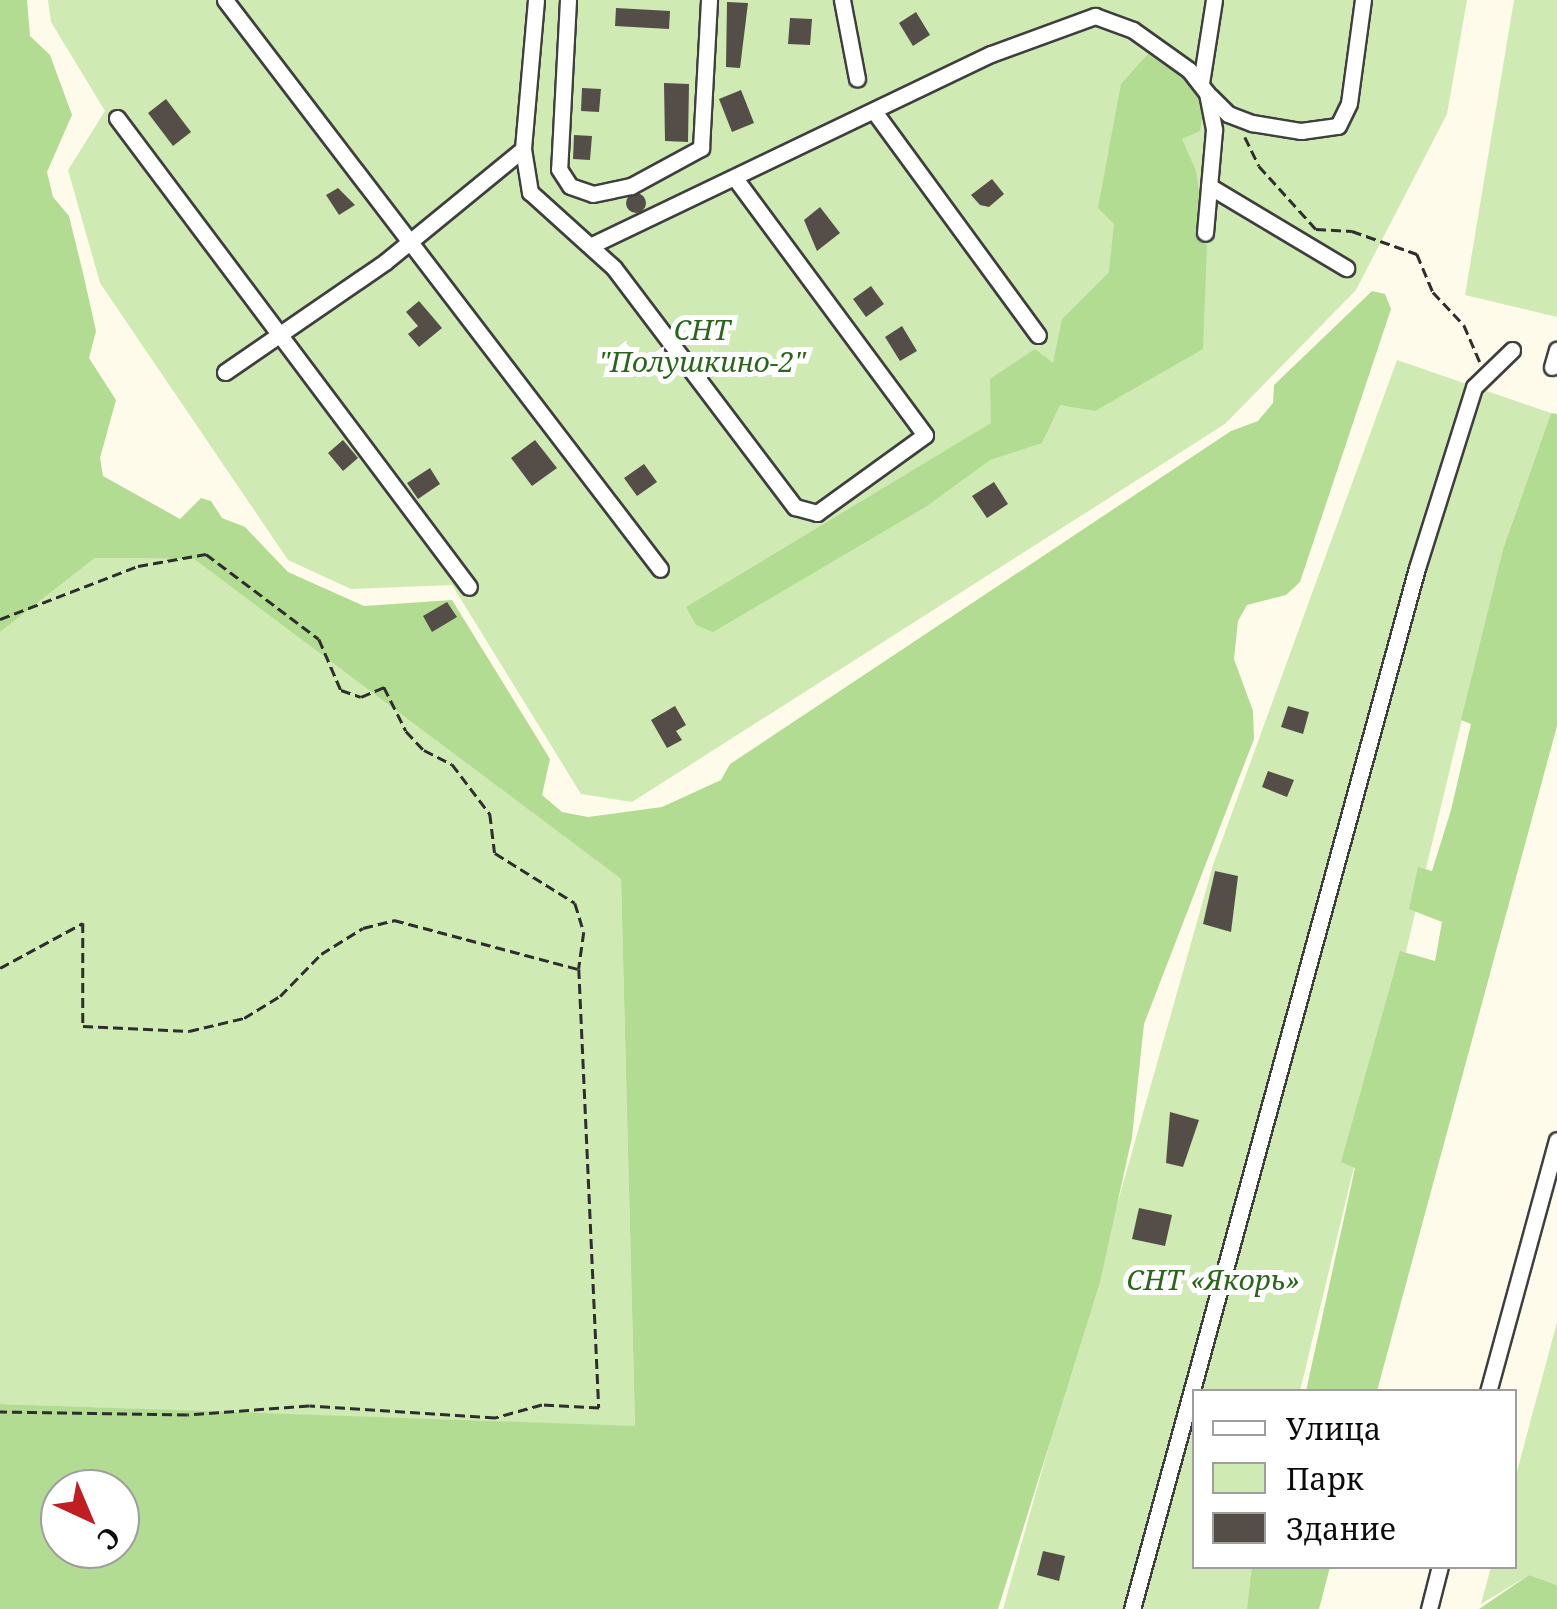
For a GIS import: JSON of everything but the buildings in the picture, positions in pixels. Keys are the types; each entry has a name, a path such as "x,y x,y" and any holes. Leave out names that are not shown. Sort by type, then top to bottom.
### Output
{"street":[{"path":"225,0 660,569"},
{"path":"536,0 523,149 525,181 538,204 592,245 652,314 795,508 817,513 925,435 735,178"},
{"path":"568,0 559,170 570,186 593,194 631,186 702,148 709,0"},
{"path":"842,0 857,79"},
{"path":"1205,233 1214,116 1204,88 1214,0"},
{"path":"592,245 876,114 1007,47 1095,16 1124,24 1235,118 1301,131 1338,126 1348,103 1363,0"},
{"path":"876,114 1038,335"},
{"path":"117,118 469,587"},
{"path":"225,372 409,242 523,149"},
{"path":"1209,186 1346,268"},
{"path":"1192,1389 1417,568 1474,388 1512,350"},
{"path":"1552,367 1557,350"},
{"path":"1489,1389 1557,1140"},
{"path":"1132,1609 1192,1390"},
{"path":"1429,1609 1439,1569"}],"path":[{"path":"1235,118 1259,166 1316,228 1352,231 1417,254 1433,292 1464,325 1488,372"},
{"path":"0,618 138,566 206,554 318,639 342,690 361,697 384,687 406,731 424,750 452,764 490,814 495,853 575,903 584,932 579,970 599,1408 542,1405 494,1418 309,1406 187,1415 0,1412"},
{"path":"0,968 83,922 83,1026 189,1031 244,1018 280,996 321,954 363,928 394,920 579,970"}],"green space":[{"path":"0,0 27,0 30,36 50,55 72,115 47,172 53,197 69,216 83,273 96,331 89,358 116,400 100,458 103,476 180,519 201,498 211,501 222,518 245,527 288,572 364,606 452,600 550,759 542,795 562,812 588,817 662,807 721,780 730,764 1231,431 1258,421 1273,403 1274,385 1372,291 1385,294 1391,309 1300,582 1286,595 1247,605 1238,621 1234,659 1253,711 1254,739 1144,1024 1132,1137 1100,1282 998,1609 0,1609 0,1404 635,1426 621,879 194,559 95,558 0,632"},
{"name":"СНТ \"Полушкино-2\"","path":"48,0 1467,0 1447,114 1356,290 1225,424 632,802 581,794 452,585 351,589 288,560 100,283 68,170 105,111 51,22"},
{"path":"1514,0 1557,0 1557,317 1465,295"},
{"path":"1148,54 1195,86 1204,106 1200,131 1182,139 1196,171 1207,245 1203,349 1095,411 1060,405 1042,443 990,460 927,506 713,632 696,625 686,607 991,423 990,379 1035,349 1053,363 1062,319 1109,272 1114,224 1098,208 1121,84"},
{"name":"СНТ «Якорь»","path":"1397,360 1551,413 1503,549 1300,1389 1192,1389 1192,1569 1258,1569 1248,1609 1003,1609 1213,865"},
{"path":"1551,413 1557,414 1557,726 1378,1389 1306,1389 1355,1168 1341,1162 1400,951 1435,961 1442,922 1409,909 1418,867 1432,871 1451,810 1471,724 1461,720 1503,549"},
{"path":"95,558 194,559 621,879 635,1427 0,1404 0,632"},
{"path":"1557,1322 1557,1585 1529,1575 1481,1604 1490,1569 1517,1569 1517,1472"},
{"path":"1252,1569 1329,1569 1319,1609 1247,1609"},
{"path":"1529,1575 1557,1585 1557,1609 1479,1609"}]}
